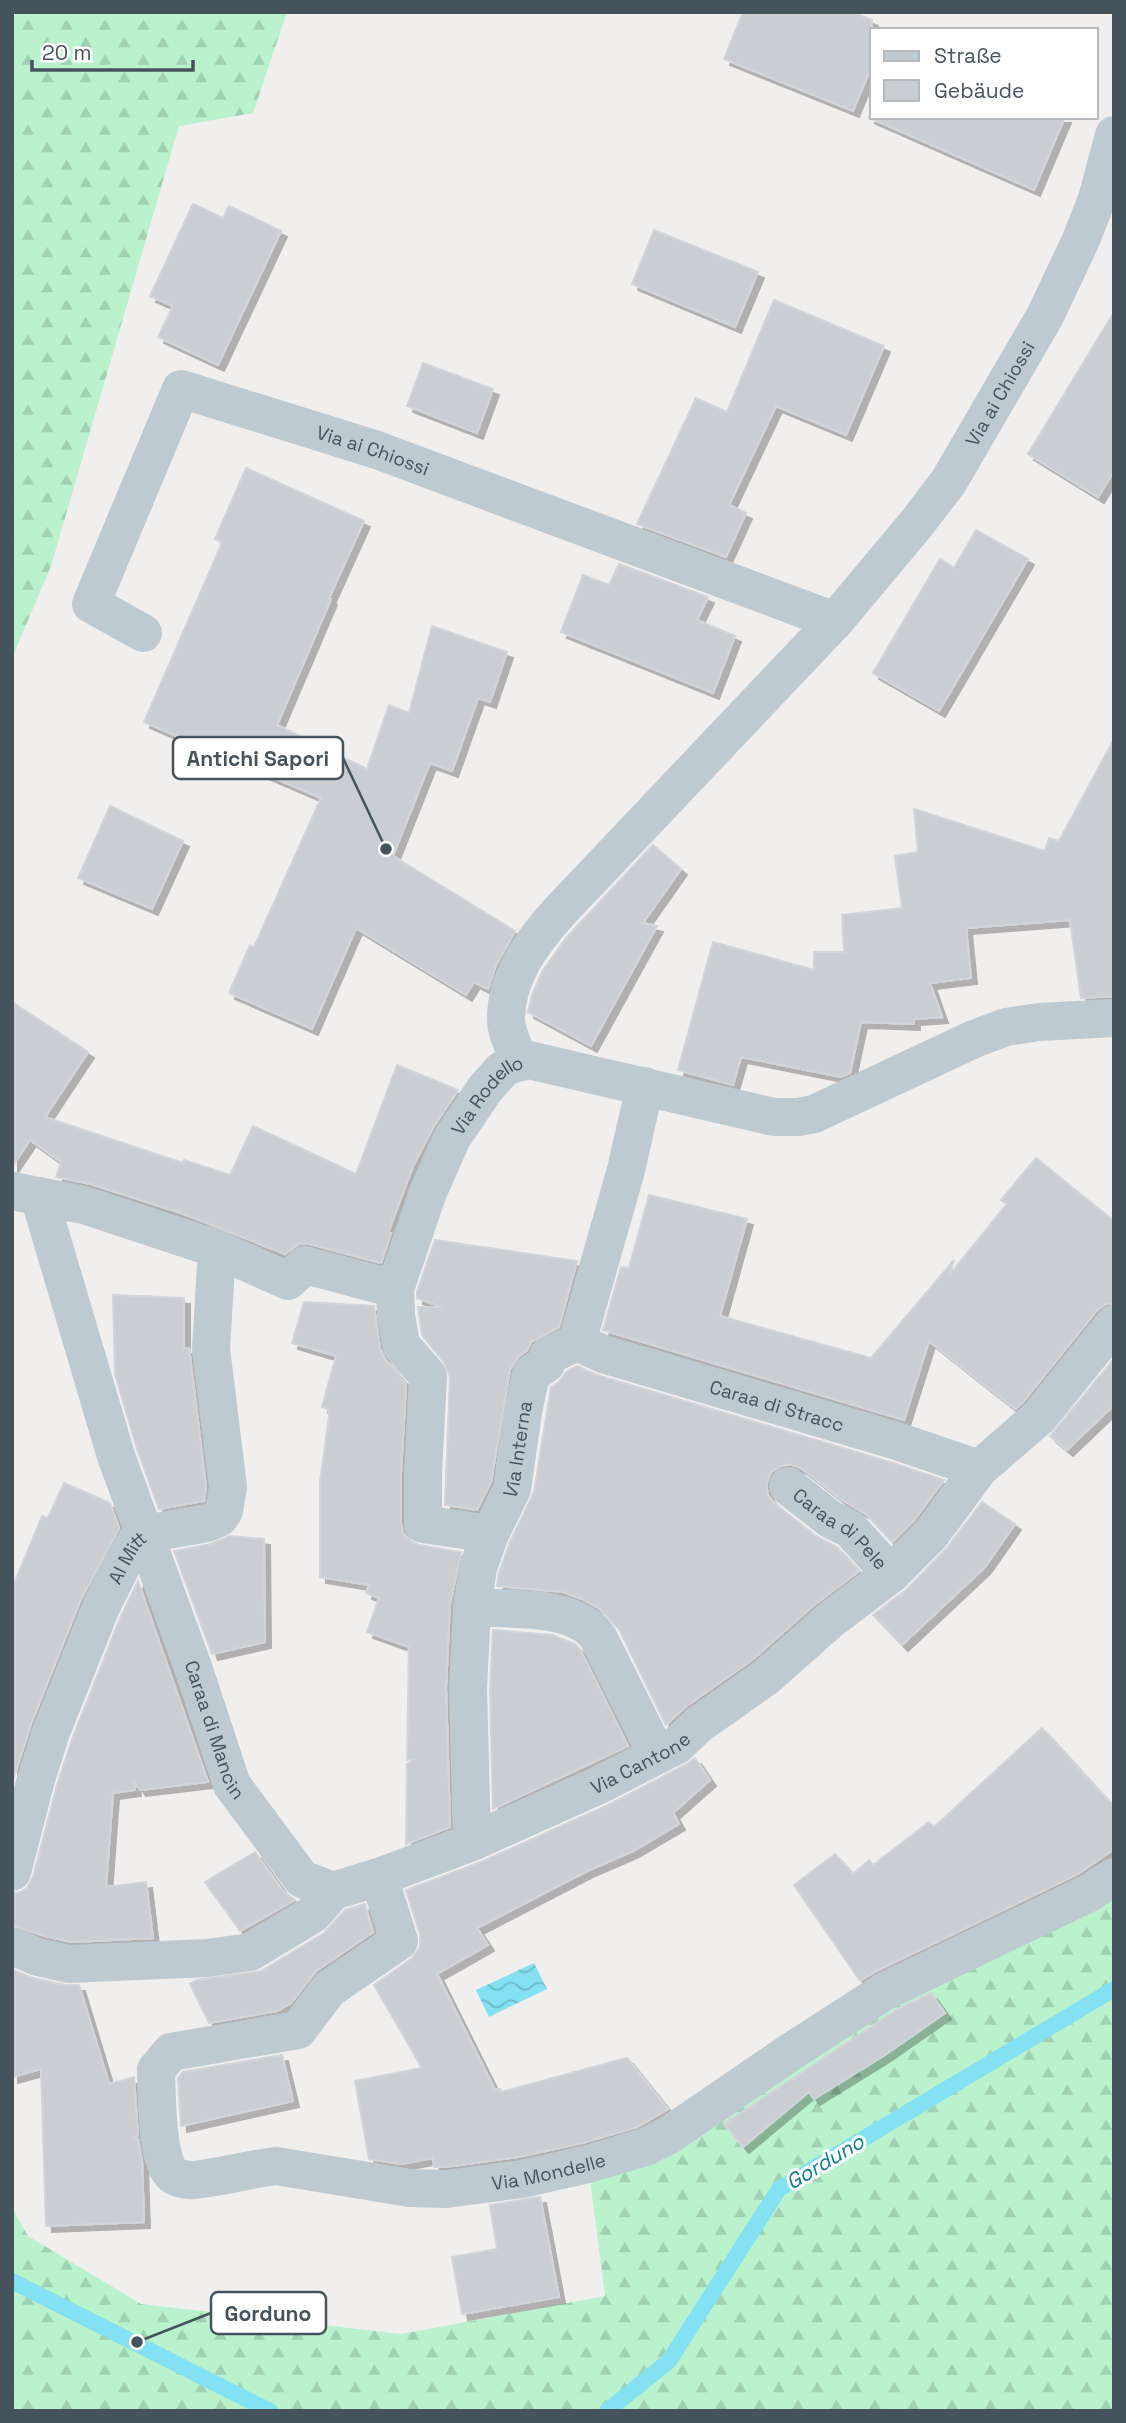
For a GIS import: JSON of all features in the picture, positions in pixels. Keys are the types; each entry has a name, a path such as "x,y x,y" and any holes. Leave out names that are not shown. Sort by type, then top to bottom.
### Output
{"street":[{"name":"Via ai Chiossi","path":"519,1062 506,1021 512,983 527,951 537,936 835,621 917,523 948,481 1045,316 1088,220 1114,135"},
{"name":"Via ai Chiossi","path":"143,633 91,604 181,389 377,450 835,621"},
{"name":"Via Rodello","path":"395,1289 428,1192 452,1138 502,1070 519,1062 536,1061 774,1117 798,1117 814,1114 974,1039 1006,1027 1039,1022 1114,1018"},
{"path":"577,1342 626,1170 645,1086"},
{"path":"26,1194 84,1205 217,1249 288,1281 305,1265 395,1289 401,1345 428,1376 423,1524 490,1534"},
{"name":"Caraa di Mancin","path":"26,1194 116,1456 194,1670 232,1786 302,1879 332,1891"},
{"name":"Al Mitt","path":"12,1872 36,1779 79,1659 101,1606 135,1542 145,1534 207,1523 219,1518 224,1511 228,1487 211,1349 217,1249"},
{"name":"Via Cantone","path":"332,1891 380,1877 472,1842 599,1785 677,1745 698,1725 766,1677 829,1621 891,1574 931,1534 979,1469 1039,1417 1114,1324"},
{"name":"Caraa di Stracc","path":"577,1342 603,1354 897,1441 979,1469"},
{"name":"Via Interna","path":"472,1842 468,1689 472,1607 478,1568 490,1534 512,1489 531,1374 546,1364 548,1356 577,1342"},
{"name":"Caraa di Pele","path":"788,1486 831,1519 850,1529 891,1574"},
{"path":"472,1607 548,1612 570,1616 585,1623 599,1639 657,1755"},
{"name":"Via Mondelle","path":"380,1877 399,1941 330,1989 298,2030 171,2052 156,2070 164,2159 173,2175 185,2180 199,2180 276,2166 410,2188 446,2189 522,2179 634,2150 669,2135 886,1991 1089,1893 1114,1877"},
{"path":"25,1952 69,1964 206,1958 250,1952 313,1914 332,1891"}],"green space":[{"path":"12,12 287,12 253,113 179,126 51,566 12,658"},
{"path":"1114,1877 1114,2411 12,2411 12,2207 28,2236 141,2304 401,2334 605,2296 588,2164"}],"water":[{"path":"534,1963 547,1989 489,2017 476,1990"}],"building":[{"path":"743,12 852,12 872,20 870,70 853,111 724,59"},
{"path":"873,119 1064,119 1034,190"},
{"path":"193,204 223,218 229,206 281,231 218,365 158,337 173,306 150,296"},
{"path":"654,230 758,272 735,327 632,284"},
{"path":"774,300 884,346 846,435 776,406 729,505 746,513 726,557 637,524 696,398 727,412"},
{"path":"1114,312 1114,471 1098,497 1028,454"},
{"path":"423,363 493,389 477,433 407,406"},
{"path":"246,468 364,521 277,725 367,769 389,705 409,713 432,626 507,652 490,702 478,698 452,771 430,763 393,856 515,931 496,965 488,989 474,982 466,995 356,928 312,1029 229,993 250,945 254,947 321,798 144,722 222,543 215,539"},
{"path":"976,530 1028,559 939,711 873,673 940,559 954,568"},
{"path":"619,564 708,597 697,620 735,636 713,693 561,632 583,575 609,585"},
{"path":"1114,739 1114,996 1081,998 1070,920 966,928 971,978 930,983 942,1017 914,1019 914,1024 861,1022 850,1073 841,1077 741,1057 733,1085 678,1070 713,942 814,970 814,952 844,952 842,915 902,908 895,856 918,852 914,809 1045,851 1049,838 1059,841"},
{"path":"110,806 183,841 152,909 78,878"},
{"path":"653,845 681,869 643,923 657,926 591,1046 528,1012 532,995 542,972 566,938"},
{"path":"12,1002 88,1052 45,1117 183,1163 184,1160 230,1175 253,1126 356,1174 397,1065 458,1090 434,1126 413,1166 388,1233 391,1233 381,1263 310,1244 299,1244 285,1254 184,1214 91,1184 56,1177 61,1162 30,1140 12,1167"},
{"path":"1036,1158 1114,1221 1114,1303 1106,1304 1097,1310 1015,1409 929,1341 904,1420 603,1330 621,1267 629,1268 649,1195 747,1219 720,1316 871,1358 954,1260 950,1274 1007,1204 1001,1200"},
{"path":"435,1240 577,1261 559,1327 531,1342 510,1369 491,1482 477,1510 445,1505 450,1377 444,1362 422,1335 418,1307 442,1307 417,1298"},
{"path":"113,1295 184,1298 184,1348 189,1348 206,1487 204,1501 159,1509 137,1449 115,1374"},
{"path":"304,1302 374,1306 380,1349 406,1384 401,1473 403,1533 410,1541 419,1545 461,1552 450,1604 446,1688 450,1827 406,1844 407,1764 416,1759 407,1760 409,1647 367,1632 379,1598 366,1593 369,1585 320,1577 320,1482 330,1410 322,1407 336,1356 292,1343"},
{"path":"1114,1359 1114,1405 1067,1450 1050,1436"},
{"path":"577,1366 597,1375 944,1480 914,1520 892,1542 866,1514 842,1500 801,1468 790,1464 771,1472 766,1484 768,1495 774,1503 816,1536 837,1547 859,1571 814,1605 752,1660 685,1707 666,1725 619,1629 600,1609 563,1592 497,1586 510,1542 534,1492 551,1387 559,1382 566,1372"},
{"path":"64,1483 110,1503 119,1528 81,1599 31,1724 12,1783 12,1589 42,1516 48,1518"},
{"path":"982,1502 1015,1524 985,1567 902,1645 873,1615 906,1590 946,1549"},
{"path":"230,1536 264,1539 265,1642 212,1654 174,1551 211,1544"},
{"path":"138,1581 208,1782 140,1790 134,1781 135,1790 113,1793 106,1887 146,1882 153,1938 71,1942 12,1925 12,1893 27,1888 33,1877 72,1739 121,1616"},
{"path":"493,1630 553,1635 575,1644 628,1746 493,1809 490,1689"},
{"path":"1042,1728 1114,1807 1114,1849 1078,1874 860,1981 794,1885 835,1854 853,1874 869,1860 873,1865 929,1822 934,1827"},
{"path":"695,1758 710,1780 673,1813 679,1824 633,1851 587,1871 477,1928 488,1945 437,1974 495,2090 500,2089 501,2092 627,2058 668,2109 637,2127 518,2157 445,2167 434,2167 433,2158 401,2164 369,2159 355,2081 422,2068 374,1985 411,1959 420,1947 420,1934 406,1890 481,1862 608,1805"},
{"path":"255,1852 284,1892 295,1900 240,1931 205,1882"},
{"path":"365,1904 373,1932 316,1971 291,2003 277,2011 209,2023 190,1984 197,1980 261,1971 324,1933 345,1910"},
{"path":"12,1970 33,1978 65,1985 79,1985 109,2084 134,2077 138,2136 132,2137 138,2139 142,2161 144,2222 46,2226 41,2069 12,2077"},
{"path":"931,1993 945,2013 885,2055 814,2099 809,2092 743,2147 724,2124 896,2010"},
{"path":"282,2055 293,2101 181,2126 178,2078 183,2072"},
{"path":"540,2197 559,2297 462,2314 452,2257 497,2249 490,2205"}],"waterway":[{"name":"Gorduno","path":"607,2411 669,2361 779,2189 1114,1989"},
{"name":"Gorduno","path":"12,2281 270,2411"}],"place":[{"name":"Antichi Sapori","path":"386,849"},
{"name":"Gorduno","path":"137,2342"}]}
